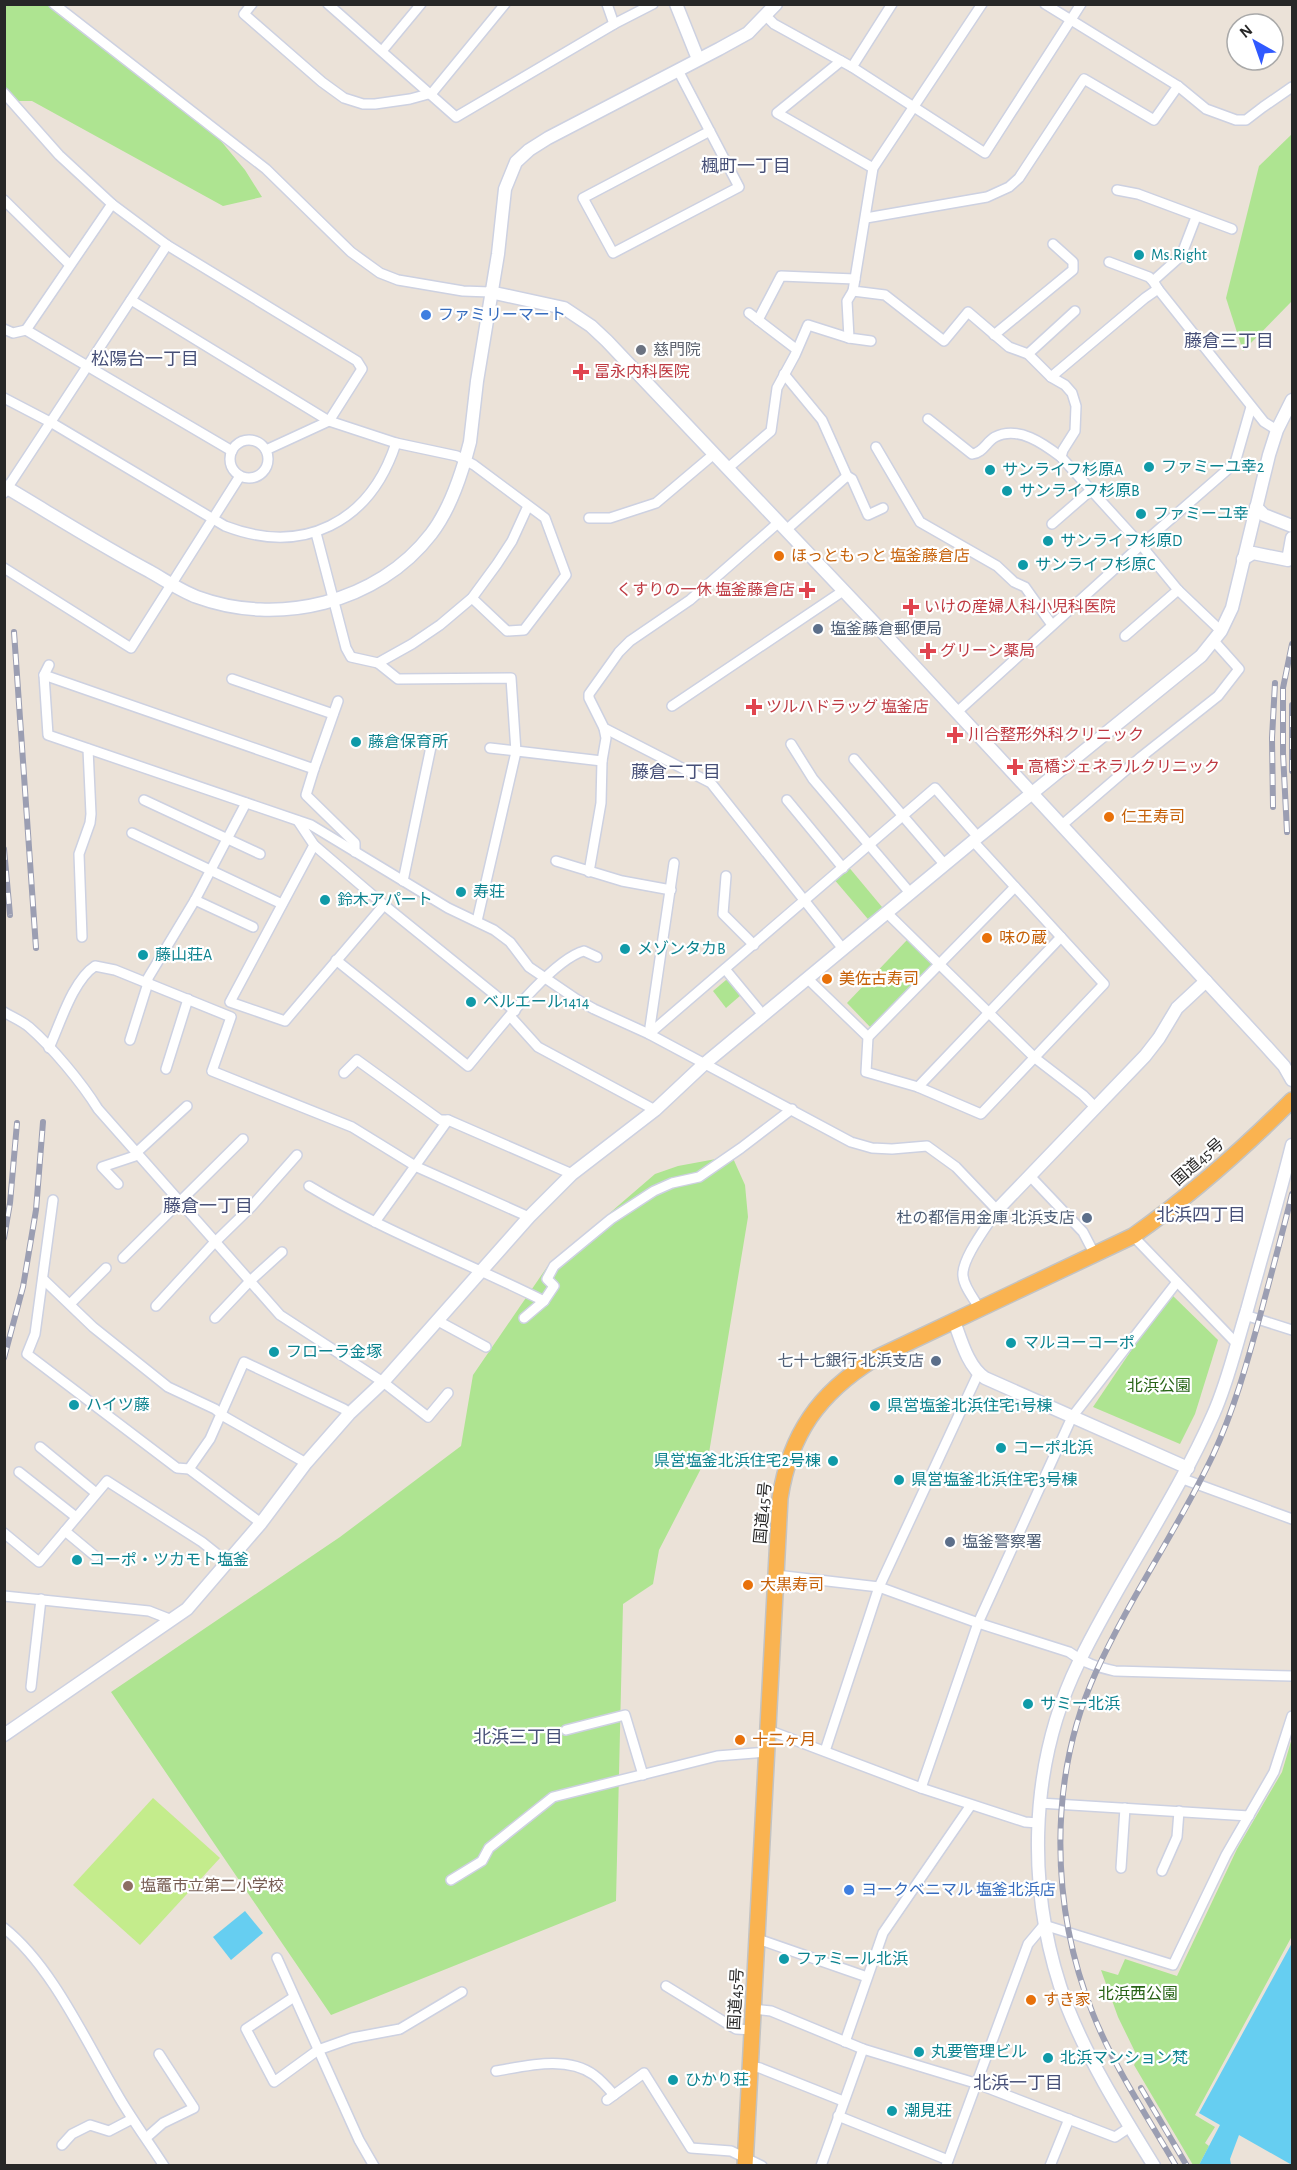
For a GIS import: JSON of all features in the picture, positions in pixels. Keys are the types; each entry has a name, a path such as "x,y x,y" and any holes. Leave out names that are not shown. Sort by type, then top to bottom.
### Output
{"highway":[{"name":"国道45号","path":"745,2162 780,1498 784,1473 791,1451 804,1425 824,1398 857,1369 874,1359 1133,1236 1205,1180 1293,1100"}],"street":[{"path":"54,4 266,169 351,252 380,273 398,280 463,291 490,292 551,304 577,315 607,341 1062,825 1284,1066 1293,1080"},
{"path":"252,4 244,14 322,82 344,98 363,104 410,99 432,93 505,4"},
{"path":"382,51 421,4"},
{"path":"607,4 614,24"},
{"path":"333,6 456,117 614,24 653,4"},
{"path":"676,4 698,59"},
{"path":"167,245 52,423 6,489 172,584 195,596 230,607 265,610 291,609 353,594 381,579 409,558 432,533 450,502 470,442 490,292 498,254 505,189 516,162 548,138 698,59 720,50 747,33 777,4"},
{"path":"852,67 892,4"},
{"path":"849,338 847,301 853,291 873,168 982,4"},
{"path":"1046,4 1178,86 1206,109 1236,120 1246,120 1293,87"},
{"path":"766,16 774,24 852,67 985,153 1081,4"},
{"path":"841,61 777,113 873,168"},
{"path":"678,70 710,131 739,187 614,254 583,198 710,131"},
{"path":"866,218 987,197 1009,187 1019,178 1084,79 1154,120 1178,86"},
{"path":"4,93 59,155 112,204 167,245 357,360 362,369 329,421 266,450"},
{"path":"1117,190 1138,194 1232,229"},
{"path":"4,200 69,264"},
{"path":"26,330 112,204"},
{"path":"1051,377 1145,298 1181,256 1196,217"},
{"path":"994,334 1073,270 1075,266 1073,262 1053,244"},
{"path":"1109,262 1149,278 1156,285 1264,423 1276,430"},
{"path":"758,320 781,276 855,279"},
{"path":"853,291 885,295 944,341 968,312 1009,347 1028,354 1051,377 1065,385 1072,393 1077,406 1075,431 1061,457"},
{"path":"131,300 329,421 396,443 465,460 545,518 566,575 524,630 507,631 472,598"},
{"path":"1028,354 1076,311"},
{"path":"749,313 796,349"},
{"path":"728,468 771,430 777,388 808,325 849,338 872,341"},
{"path":"4,329 13,333 26,330 232,451"},
{"path":"784,374 822,420 847,476 852,478 868,514 884,508"},
{"path":"4,398 52,423 225,526 263,537 316,533 348,514 363,501 384,474 396,443"},
{"path":"4,1735 187,1609 261,1523 306,1463 349,1414 383,1382 529,1217 572,1174 655,1110 703,1065 763,1015 1201,656 1218,636 1232,608 1276,430 1293,400"},
{"path":"957,712 1052,624 1235,464 1251,407"},
{"path":"928,419 972,454 978,453 995,437 1021,435 1036,439 1061,457 1141,545 1218,636 1239,669 1218,696 1141,757 1062,825"},
{"path":"257,442 266,450 268,462 262,473 252,478 240,476 230,462 232,451 240,443 257,442"},
{"path":"876,447 920,522 997,566 1024,588 1052,624"},
{"path":"590,518 610,518 656,503 714,454"},
{"path":"4,568 131,648 240,476"},
{"path":"590,872 601,803 602,761 606,738 589,694 630,641 690,600 847,476"},
{"path":"1052,525 1090,490"},
{"path":"378,663 440,625 472,598 512,541 528,506"},
{"path":"1256,507 1264,516 1293,526"},
{"path":"316,533 346,648 351,657 378,663 398,680 511,678 516,752 477,921"},
{"path":"1244,560 1253,553 1288,560 1293,538"},
{"path":"1125,636 1178,590"},
{"path":"672,706 843,591"},
{"path":"49,665 44,675 48,735 311,825 448,908 477,921 510,942 529,967 594,1009 649,1034 850,1142 872,1148 927,1146 956,1167 997,1210"},
{"path":"44,675 314,769"},
{"path":"232,679 333,714"},
{"path":"338,701 306,795 355,843 356,852"},
{"path":"604,728 711,783 843,949"},
{"path":"403,881 432,742"},
{"path":"791,744 813,779 911,894"},
{"path":"490,748 602,761"},
{"path":"82,937 79,854 90,824 91,813 88,749"},
{"path":"854,759 945,865"},
{"path":"649,1034 936,788 1015,887 1104,984 981,1114 918,1087 866,1072 868,1037 1015,887"},
{"path":"144,800 260,854"},
{"path":"787,800 843,868"},
{"path":"130,1040 148,978 195,900 246,803"},
{"path":"298,821 314,845 512,1013 538,1047 655,1110"},
{"path":"132,833 282,904"},
{"path":"314,845 230,1002 285,1021 384,905"},
{"path":"556,861 622,881 670,890"},
{"path":"649,1034 674,863"},
{"path":"726,876 723,914 754,945"},
{"path":"195,900 253,927"},
{"path":"887,913 1035,1058 1095,1107"},
{"path":"918,1087 1061,937"},
{"path":"336,960 468,1066 545,977 575,953 584,951 597,957"},
{"path":"50,1048 86,971 95,966 116,970 231,1017 212,1071 352,1127 417,1167 529,1217"},
{"path":"725,969 763,1015"},
{"path":"808,979 868,1037"},
{"path":"980,1309 967,1288 963,1268 997,1210 1145,1056 1159,1038 1176,1008 1206,981"},
{"path":"166,1069 188,999"},
{"path":"4,1012 27,1026 50,1048 137,1154 280,1315 383,1382 428,1417 448,1393"},
{"path":"344,1073 357,1060 440,1120 448,1120 572,1174"},
{"path":"118,1184 102,1167 137,1154 187,1106"},
{"path":"524,1318 544,1301 554,1287 547,1279 554,1266 610,1219 654,1191 672,1183 699,1177 741,1149 792,1109"},
{"path":"375,1222 417,1167 448,1120"},
{"path":"123,1258 243,1139"},
{"path":"1154,2166 1085,2048 1071,2015 1044,1925 1038,1823 1039,1803 1048,1746 1061,1702 1080,1660 1185,1473 1220,1399 1293,1145"},
{"path":"156,1306 212,1245 251,1207 297,1155"},
{"path":"1029,1175 1083,1232 1095,1255"},
{"path":"309,1186 349,1210 482,1270 544,1301"},
{"path":"53,1200 35,1334 27,1354 177,1468 189,1468 261,1523"},
{"path":"1133,1236 1237,1344"},
{"path":"215,1318 282,1252"},
{"path":"70,1304 106,1268"},
{"path":"43,1279 93,1327 168,1387 221,1413 225,1418 306,1463"},
{"path":"921,1788 978,1623 1072,1417 1177,1282"},
{"path":"1245,1315 1293,1330"},
{"path":"438,1321 486,1347"},
{"path":"954,1321 978,1374 1185,1473 1293,1519"},
{"path":"189,1468 210,1439 244,1362 344,1409 349,1414"},
{"path":"825,1750 879,1587 978,1374"},
{"path":"40,1447 96,1493"},
{"path":"19,1472 76,1517"},
{"path":"4,1533 39,1562 107,1481 202,1542 227,1562"},
{"path":"65,1531 95,1556"},
{"path":"776,1575 879,1587 978,1623 1070,1652 1092,1666 1115,1671 1293,1676"},
{"path":"4,1596 149,1611 172,1620"},
{"path":"31,1687 41,1599"},
{"path":"566,1730 625,1715 642,1775"},
{"path":"1044,1925 1173,1965 1226,1856 1274,1772 1293,1716"},
{"path":"768,1730 921,1788 1025,1822 1038,1823"},
{"path":"451,1880 482,1861 489,1848 553,1797 717,1756 766,1752"},
{"path":"1039,1803 1249,1816"},
{"path":"844,2042 883,1933 971,1805"},
{"path":"1121,1868 1125,1808"},
{"path":"1162,1871 1177,1837 1179,1811"},
{"path":"838,2116 947,2163 1028,1944 1044,1925"},
{"path":"4,1928 20,1940 62,1996 132,2119 164,2166"},
{"path":"758,1940 867,1977"},
{"path":"277,1958 359,2140 374,2166"},
{"path":"666,1986 736,2029 753,2030"},
{"path":"294,1996 246,2029 274,2082 318,2050 352,2038 400,2029 462,1992"},
{"path":"754,2009 771,2010 844,2042 975,2083 1115,2137 1130,2127"},
{"path":"821,2166 863,2049"},
{"path":"146,2138 163,2123 194,2108 159,2054"},
{"path":"496,2071 556,2063 579,2066 594,2075 611,2097 644,2073 691,2148 731,2151 745,2162 762,2166"},
{"path":"751,2066 843,2101"},
{"path":"62,2145 72,2134 90,2125 109,2132 132,2119"},
{"path":"1050,2166 1069,2119"}],"green space":[{"path":"4,5 47,5 211,129 245,170 262,197 223,206 32,101 5,101"},
{"path":"1292,134 1292,301 1243,351 1226,298 1259,166"},
{"path":"847,865 887,913 873,925 833,878"},
{"path":"907,940 936,968 874,1031 847,1003"},
{"path":"726,980 732,982 741,995 726,1008 713,991"},
{"path":"732,1156 745,1185 748,1217 709,1453 659,1550 653,1584 623,1604 616,1901 331,2015 111,1692 340,1537 461,1446 473,1375 547,1267 655,1174 678,1166"},
{"name":"北浜公園","path":"1170,1293 1218,1340 1195,1414 1180,1444 1093,1407"},
{"name":"北浜西公園","path":"1292,1738 1292,1936 1195,2115 1215,2127 1205,2143 1209,2146 1199,2165 1193,2165 1134,2065 1138,2058 1118,2017 1101,1970 1118,1975 1125,1959 1177,1976 1237,1849 1282,1772"},
{"path":"153,1798 220,1858 140,1945 73,1885"}],"water":[{"path":"245,1911 263,1933 231,1960 213,1937"},
{"path":"1292,1943 1292,2165 1239,2135 1230,2159 1231,2165 1199,2165 1220,2125 1199,2113"}],"railway":[{"path":"14,632 36,948"},
{"path":"1287,832 1283,753 1283,688 1292,644"},
{"path":"1273,807 1272,738 1275,683"},
{"path":"1292,705 1292,771"},
{"path":"4,849 10,915"},
{"path":"4,1358 23,1287 36,1210 43,1122"},
{"path":"4,1238 10,1203 17,1123"},
{"path":"1176,2166 1101,2034 1079,1973 1062,1886 1060,1842 1063,1798 1069,1755 1080,1712 1096,1672 1109,1644 1185,1510 1213,1455 1227,1421 1240,1386 1292,1194"},
{"path":"1141,2088 1187,2166"}],"place":[{"name":"Ms.Right","path":"1139,255"},
{"name":"ファミリーマート","path":"426,315"},
{"name":"慈門院","path":"641,350"},
{"name":"冨永内科医院","path":"581,372"},
{"name":"ファミーユ幸2","path":"1149,467"},
{"name":"サンライフ杉原A","path":"990,470"},
{"name":"サンライフ杉原B","path":"1007,491"},
{"name":"ファミーユ幸","path":"1141,514"},
{"name":"サンライフ杉原D","path":"1048,541"},
{"name":"ほっともっと 塩釜藤倉店","path":"779,556"},
{"name":"サンライフ杉原C","path":"1023,565"},
{"name":"くすりの一休 塩釜藤倉店","path":"807,590"},
{"name":"いけの産婦人科小児科医院","path":"911,607"},
{"name":"塩釜藤倉郵便局","path":"818,629"},
{"name":"グリーン薬局","path":"928,651"},
{"name":"ツルハドラッグ 塩釜店","path":"754,707"},
{"name":"川合整形外科クリニック","path":"955,735"},
{"name":"藤倉保育所","path":"356,742"},
{"name":"高橋ジェネラルクリニック","path":"1015,767"},
{"name":"仁王寿司","path":"1109,817"},
{"name":"寿荘","path":"461,892"},
{"name":"鈴木アパート","path":"325,900"},
{"name":"味の蔵","path":"987,938"},
{"name":"メゾンタカB","path":"625,949"},
{"name":"藤山荘A","path":"143,955"},
{"name":"美佐古寿司","path":"827,979"},
{"name":"ベルエール1414","path":"471,1002"},
{"name":"杜の都信用金庫 北浜支店","path":"1087,1218"},
{"name":"マルヨーコーポ","path":"1011,1343"},
{"name":"フローラ金塚","path":"274,1352"},
{"name":"七十七銀行 北浜支店","path":"936,1361"},
{"name":"ハイツ藤","path":"74,1405"},
{"name":"県営塩釜北浜住宅1号棟","path":"875,1406"},
{"name":"コーポ北浜","path":"1001,1448"},
{"name":"県営塩釜北浜住宅2号棟","path":"833,1461"},
{"name":"県営塩釜北浜住宅3号棟","path":"899,1480"},
{"name":"塩釜警察署","path":"950,1542"},
{"name":"コーポ・ツカモト塩釜","path":"77,1560"},
{"name":"大黒寿司","path":"748,1585"},
{"name":"サミー北浜","path":"1028,1704"},
{"name":"十二ヶ月","path":"740,1740"},
{"name":"塩竈市立第二小学校","path":"128,1886"},
{"name":"ヨークベニマル 塩釜北浜店","path":"849,1890"},
{"name":"ファミール北浜","path":"784,1959"},
{"name":"すき家","path":"1031,2000"},
{"name":"丸要管理ビル","path":"919,2052"},
{"name":"北浜マンション梵","path":"1048,2058"},
{"name":"ひかり荘","path":"673,2080"},
{"name":"潮見荘","path":"892,2111"}],"district":[{"name":"楓町一丁目","path":"746,167"},
{"name":"藤倉三丁目","path":"1229,342"},
{"name":"松陽台一丁目","path":"145,360"},
{"name":"藤倉二丁目","path":"676,773"},
{"name":"藤倉一丁目","path":"208,1207"},
{"name":"北浜四丁目","path":"1201,1216"},
{"name":"北浜三丁目","path":"518,1738"},
{"name":"北浜一丁目","path":"1018,2084"}]}
